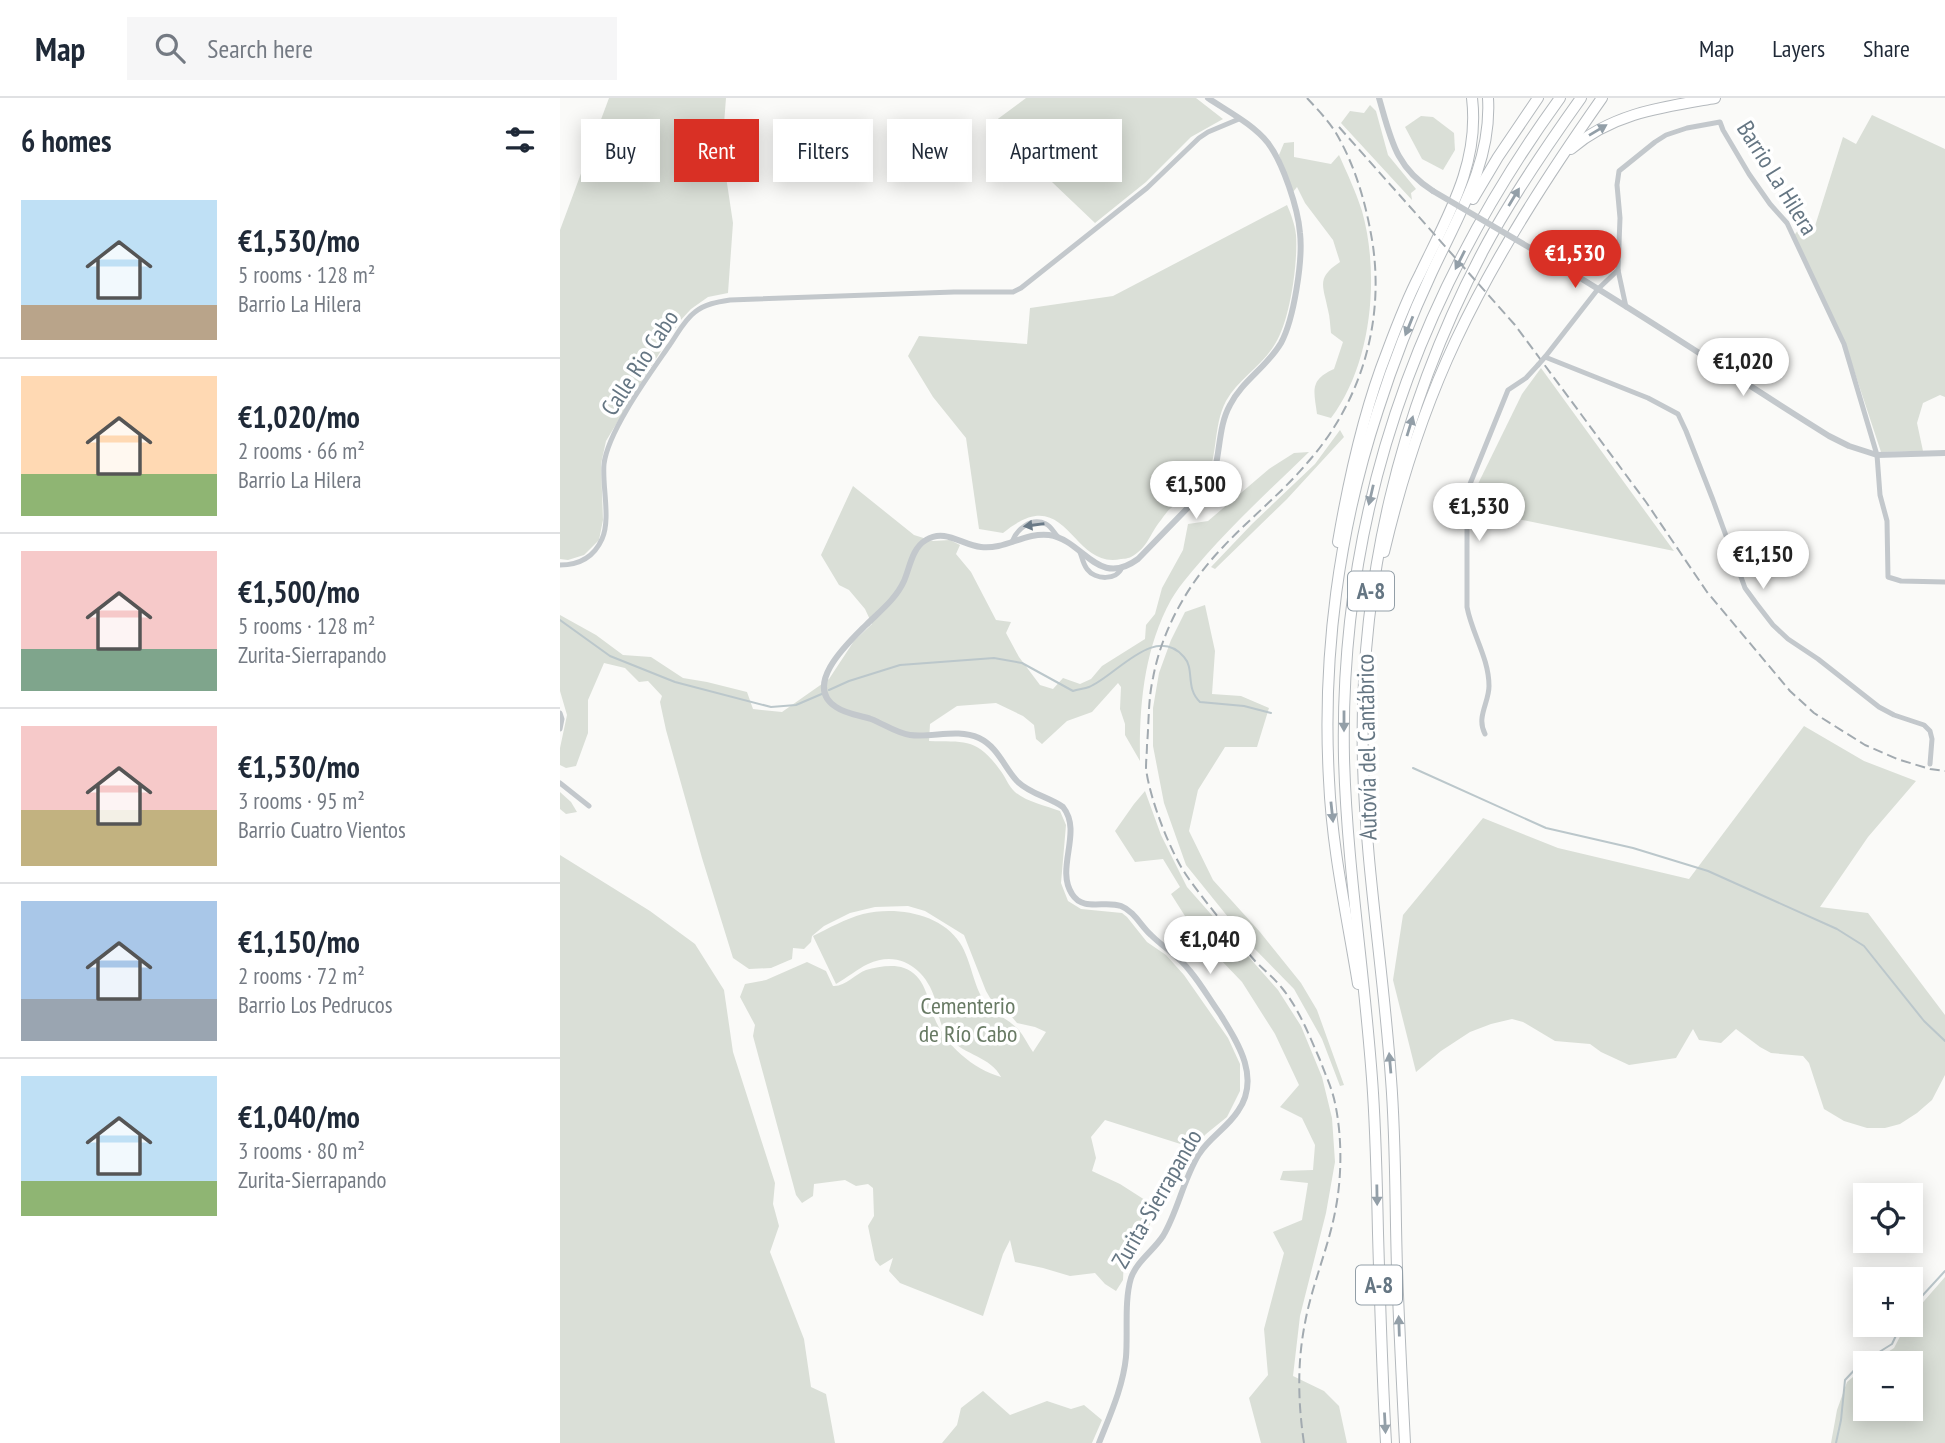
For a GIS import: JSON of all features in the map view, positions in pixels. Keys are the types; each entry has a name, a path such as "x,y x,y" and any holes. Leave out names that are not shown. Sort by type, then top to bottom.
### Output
{"highway":[{"path":"1375,1127 1329,782 1326,685 1331,591 1344,504 1367,409 1406,302 1456,201 1463,181 1471,141 1472,98"},
{"path":"1327,740 1331,635 1352,504 1398,352 1427,283 1470,194 1480,165 1487,129 1488,98"},
{"path":"1448,242 1497,157 1538,98"},
{"name":"Autovía del Cantábrico","path":"1386,1443 1370,1043 1348,830 1344,757 1348,648 1361,547 1375,479 1389,430 1425,332 1484,214 1528,142 1560,98"},
{"name":"Autovía del Cantábrico","path":"1405,1443 1392,1088 1363,764 1364,663 1374,574 1396,473 1422,387 1449,321 1483,250 1520,187 1581,98"},
{"path":"1363,712 1370,639 1383,560 1398,496 1424,415 1455,340 1489,276 1549,176 1602,98"},
{"path":"1549,176 1570,150 1608,124 1655,108 1716,98"}],"street":[{"path":"1012,542 1016,533 1027,524 1047,524 1058,537 1098,565 1122,567 1138,559 1206,491 1214,472 1222,427 1229,406 1275,351 1285,334 1290,319 1301,249 1299,224 1284,175 1274,153 1259,134 1208,98"},
{"path":"1379,98 1391,140 1400,159 1414,177 1433,191 1598,289 1829,436 1877,455 1945,453"},
{"name":"Calle Rio Cabo","path":"560,565 583,562 595,552 604,537 604,462 610,442 652,371 693,313 699,309 712,303 730,300 1013,292 1147,188 1199,138 1239,119"},
{"name":"Barrio La Hilera","path":"1626,307 1618,270 1620,218 1616,185 1619,171 1666,135 1720,122 1749,174 1787,223 1844,344 1877,455 1880,495 1887,521 1888,577 1901,581 1945,582"},
{"path":"1485,734 1481,722 1489,693 1488,673 1479,641 1469,621 1467,607 1467,495 1470,484 1508,390 1538,365 1598,289 1618,270"},
{"path":"1545,357 1648,398 1678,414 1745,587 1756,603 1788,639 1879,707 1924,725 1930,731 1932,739 1930,764"},
{"name":"Zurita-Sierrapando","path":"1058,537 1033,535 996,547 982,547 954,537 938,536 922,542 898,592 838,656 827,673 824,685 828,700 834,706 904,734 956,734 978,738 995,751 1021,784 1063,807 1068,813 1070,824 1067,877 1072,895 1085,904 1116,905 1131,912 1151,936 1179,957 1191,971 1244,1056 1247,1085 1241,1107 1200,1153 1164,1234 1139,1263 1132,1277 1124,1370 1115,1404 1099,1443"},
{"path":"560,713 560,729"},
{"path":"560,783 589,806"}],"green space":[{"path":"609,98 726,98 724,119 674,119 674,182 727,182 733,223 728,293 708,297 679,322 606,441 601,464 603,520 599,540 584,555 568,560 560,559 560,230 581,173 581,182 660,182 660,119 601,119"},
{"path":"1026,98 1196,98 1223,119 1191,137 1146,182 1095,223 1052,182 1122,182 1122,119 998,119"},
{"path":"1370,105 1376,111 1388,155 1416,189 1411,193 1412,200 1341,123 1350,111 1364,113"},
{"path":"1872,115 1945,149 1945,397 1940,395 1923,403 1917,423 1923,451 1881,452 1846,346 1794,236 1803,227 1815,226 1843,137 1856,144"},
{"path":"1421,116 1433,117 1454,133 1455,150 1443,170 1422,159 1405,127"},
{"path":"1294,142 1294,157 1331,164 1339,155 1360,204 1368,236 1371,290 1364,346 1345,396 1331,418 1317,414 1314,393 1320,377 1334,369 1343,342 1331,333 1323,288 1327,273 1340,262 1333,240 1305,203 1297,187 1293,192 1279,155 1284,143"},
{"path":"1287,205 1295,227 1296,247 1292,291 1285,321 1270,352 1226,401 1219,422 1211,468 1199,492 1170,509 1141,549 1126,558 1104,559 1090,552 1055,520 1042,516 1025,519 1003,533 979,529 966,438 933,397 908,356 919,336 1027,344 1030,308 1113,296"},
{"path":"1541,368 1674,551 1474,510 1476,488 1522,394"},
{"path":"1340,430 1344,437 1287,499 1215,569 1211,567 1315,464"},
{"name":"Cementerio de Río Cabo","path":"1309,452 1219,541 1171,600 1155,638 1145,678 1140,761 1125,735 1120,709 1121,687 1118,683 1092,712 1067,721 1042,744 1036,739 1034,725 1023,716 996,703 957,706 930,724 929,741 961,742 977,747 992,760 1015,792 1060,811 1066,825 1061,883 1068,901 1081,909 1122,913 1147,942 1166,955 1184,975 1228,1038 1240,1064 1240,1091 1227,1117 1193,1148 1105,1120 1091,1137 1096,1158 1092,1171 1145,1200 1159,1203 1146,1234 1124,1257 1123,1280 1116,1291 1095,1273 1070,1276 1015,1262 1010,1240 983,1316 900,1283 889,1271 893,1258 880,1266 875,1260 868,1226 874,1216 873,1188 868,1184 856,1186 845,1180 814,1184 813,1196 802,1203 796,1195 753,1036 755,1025 740,997 745,984 766,980 807,962 826,971 833,986 870,969 890,966 904,968 911,971 921,982 939,1027 953,1046 970,1062 1001,1077 991,1065 950,1039 941,1025 931,988 910,965 890,959 879,960 836,984 813,936 863,914 889,911 916,914 952,933 964,950 985,1002 1018,1029 1033,1052 1046,1032 1017,1023 1007,1011 993,1003 964,935 925,911 908,906 875,907 850,913 824,926 812,936 811,942 804,949 793,948 792,959 771,968 749,969 733,958 666,730 660,702 662,696 648,681 639,682 625,668 604,663 588,700 588,733 576,766 566,768 560,765 560,748 567,715 560,691 560,615 596,635 623,655 651,657 683,678 747,692 753,709 782,712 829,679 854,641 872,624 865,609 849,590 839,585 821,555 853,486 914,535 933,541 950,540 960,545 956,554 971,572 996,620 1011,622 1006,633 1019,657 1040,685 1053,689 1063,678 1080,684 1091,679 1102,666 1145,639 1146,625 1155,614 1162,588 1183,550 1188,524 1208,521 1269,469 1294,453"},
{"path":"1205,605 1215,651 1212,694 1241,696 1269,708 1257,747 1225,747 1198,790 1189,831 1213,880 1301,983 1317,1010 1344,1085 1340,1086 1322,1039 1294,989 1249,943 1186,865 1164,803 1153,746 1153,708 1159,673 1185,612"},
{"path":"1804,726 1864,761 1916,781 1868,837 1820,907 1868,913 1945,1015 1945,1075 1932,1100 1900,1124 1885,1128 1867,1128 1844,1121 1824,1109 1809,1063 1803,1056 1771,1053 1736,1029 1721,1043 1699,1040 1693,1029 1676,1058 1629,1065 1590,1044 1555,1041 1523,1022 1512,1019 1470,1032 1416,1072 1393,980 1403,915 1483,818 1558,848 1689,879"},
{"path":"1145,791 1161,835 1187,887 1278,990 1301,1026 1322,1077 1332,1118 1335,1162 1326,1213 1300,1316 1293,1376 1324,1391 1339,1406 1347,1443 1261,1443 1249,1398 1268,1375 1264,1329 1284,1253 1273,1232 1302,1220 1308,1183 1280,1180 1283,1171 1313,1170 1315,1145 1302,1118 1280,1107 1299,1085 1275,1034 1242,982 1197,935 1171,894 1180,887 1163,859 1135,862 1115,831"},
{"path":"560,792 577,812 566,814 560,809"},
{"path":"560,855 650,911 695,944 724,990 733,1052 775,1183 773,1204 779,1226 770,1252 804,1339 811,1387 826,1394 835,1443 560,1443"},
{"path":"1945,1277 1945,1443 1831,1443 1837,1410 1847,1382 1853,1377 1853,1421 1923,1421 1923,1351 1889,1351 1900,1337 1923,1337 1923,1302"},
{"path":"983,1391 1010,1415 1047,1401 1071,1409 1084,1405 1102,1420 1092,1443 942,1443 957,1425 961,1408"}],"waterway":[{"path":"560,620 610,656 675,682 771,707 796,705 824,693"},
{"path":"829,690 900,665 994,658 1022,663 1073,691 1089,687 1136,655 1161,646 1173,648 1184,657 1189,667 1195,697 1200,702 1244,706 1271,713"},
{"path":"1413,768 1546,828 1633,848 1708,871 1837,929 1864,946 1924,1021 1945,1041"},
{"path":"1923,1295 1945,1271"},
{"path":"1836,1443 1845,1380 1860,1364 1892,1344 1895,1337"}],"railway":[{"path":"1304,1443 1299,1383 1302,1338 1333,1222 1339,1181 1340,1142 1334,1097 1308,1032 1288,996 1255,961 1182,869 1156,810 1146,768 1153,678 1170,624 1199,575 1233,536 1298,473 1326,439 1354,389 1371,334 1375,276 1373,246 1364,202 1355,173 1336,133 1307,98"},
{"path":"1339,127 1515,325 1646,502 1707,592 1790,691 1814,713 1865,745 1897,759 1945,771"}]}
